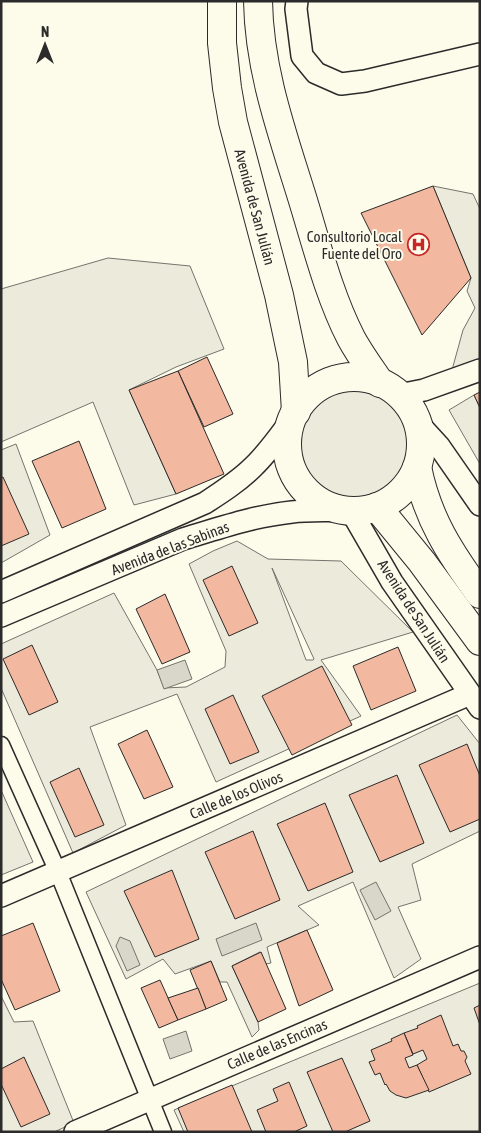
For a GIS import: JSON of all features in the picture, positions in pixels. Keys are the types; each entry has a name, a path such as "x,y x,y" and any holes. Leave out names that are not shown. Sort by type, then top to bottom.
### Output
{"main road":[{"name":"Avenida de San Julián","path":"222,1 222,43 230,105 279,295 293,362 294,415"},
{"path":"258,1 265,74 272,102 329,284 351,337 390,389 410,408 418,423 421,442 417,467 404,489 394,498 358,509 332,507 319,501 307,492 298,481 289,461 289,432 294,415 311,393 332,382 356,378 390,389"},
{"path":"417,467 428,507 446,547 480,594"},
{"name":"Avenida de San Julián","path":"358,509 422,562 480,641"}],"street":[{"path":"296,1 302,56 316,73 341,84 480,54"},
{"path":"390,389 424,390 480,370"},
{"name":"Avenida de las Sabinas","path":"1,592 205,503 229,488 252,468 265,455 294,415"},
{"path":"418,423 440,446 480,504"},
{"name":"Avenida de las Sabinas","path":"1,616 183,539 212,530 254,518 292,512 358,509"},
{"name":"Avenida de San Julián","path":"358,509 392,582 475,701"},
{"name":"Calle de los Olivos","path":"1,896 475,701"},
{"path":"1,745 58,872 163,1132"},
{"name":"Calle de las Encinas","path":"75,1132 480,957"}],"shaded area":[{"path":"433,186 473,194 480,209 480,376 452,370 463,330 475,308 467,291 471,278"},
{"path":"108,258 190,266 224,349 176,367 129,390 176,494 134,505 93,402 1,442 1,289"},
{"path":"354,389 365,390 375,394 393,406 405,424 409,434 409,456 405,466 393,484 375,496 365,500 354,501 343,500 333,496 315,484 303,466 299,456 298,445 299,434 303,424 315,406 333,394 343,390"},
{"path":"474,395 480,408 480,464 449,410"},
{"path":"16,444 50,535 1,563 1,450"},
{"path":"237,541 268,559 341,561 413,632 321,660 361,716 216,782 177,694 90,727 126,825 73,853 1,688 1,644 114,593 157,670 164,688 186,687 225,667 226,651 189,564","holes":["272,568 314,659 306,660"]},
{"path":"185,660 192,679 164,689 157,670"},
{"path":"457,715 480,744 480,831 412,864 421,900 398,907 421,959 394,978 353,882 298,906 319,925 267,947 271,963 266,964 260,952 232,966 258,1022 259,1030 252,1037 227,982 220,982 211,961 175,974 163,959 126,979 86,892"},
{"path":"1,790 33,862 1,875"},
{"path":"376,882 391,911 375,920 360,890"},
{"path":"256,923 262,940 222,956 216,939"},
{"path":"120,937 130,941 140,965 127,971 116,946"},
{"path":"480,983 480,1132 184,1132 174,1110"},
{"path":"1,996 14,1022 33,1021 74,1123 54,1132 1,1132"},
{"path":"186,1031 192,1051 170,1059 163,1039"}],"building":[{"name":"Consultorio Local Fuente del Oro","path":"433,186 471,278 422,335 361,213"},
{"path":"207,357 233,414 204,427 178,371"},
{"path":"178,371 224,474 176,494 129,390"},
{"path":"480,392 480,408 474,395"},
{"path":"79,441 106,509 62,528 32,461"},
{"path":"3,477 29,534 1,546 1,478"},
{"path":"232,566 258,623 229,636 203,580"},
{"path":"165,594 190,652 162,664 136,609"},
{"path":"32,645 58,702 29,715 3,659"},
{"path":"398,647 416,691 371,710 353,666"},
{"path":"322,666 352,725 292,755 262,696"},
{"path":"233,695 259,752 230,764 205,709"},
{"path":"147,730 173,787 144,799 118,744"},
{"path":"467,744 480,776 480,819 450,832 419,765"},
{"path":"79,768 104,825 75,837 50,782"},
{"path":"397,775 424,843 380,862 349,795"},
{"path":"325,803 353,872 308,891 277,824"},
{"path":"253,831 280,900 235,919 205,852"},
{"path":"172,870 199,939 155,957 124,891"},
{"path":"33,923 60,991 15,1010 1,979 1,936"},
{"path":"307,930 333,990 299,1006 277,943"},
{"path":"261,952 286,1009 258,1022 232,966"},
{"path":"211,961 227,1000 206,1009 190,970"},
{"path":"160,980 178,1020 159,1028 141,988"},
{"path":"198,988 206,1009 178,1020 168,998"},
{"path":"480,1005 480,1025 474,1008"},
{"path":"441,1015 453,1046 458,1044 461,1051 464,1051 467,1057 465,1061 471,1074 429,1092 417,1065 427,1059 423,1050 413,1054 404,1033 418,1028 417,1026"},
{"path":"404,1033 413,1055 405,1058 409,1068 417,1065 429,1090 406,1098 390,1091 380,1073 375,1075 369,1062 375,1060 371,1050 392,1041 391,1039"},
{"path":"24,1057 50,1114 21,1127 1,1084 1,1069"},
{"path":"342,1058 370,1121 345,1132 333,1132 307,1072"},
{"path":"289,1082 307,1126 294,1132 266,1132 257,1110 278,1101 273,1089"},
{"path":"232,1085 252,1132 188,1132 178,1108"}],"place":[{"name":"Consultorio Local Fuente del Oro","path":"418,245"}]}
